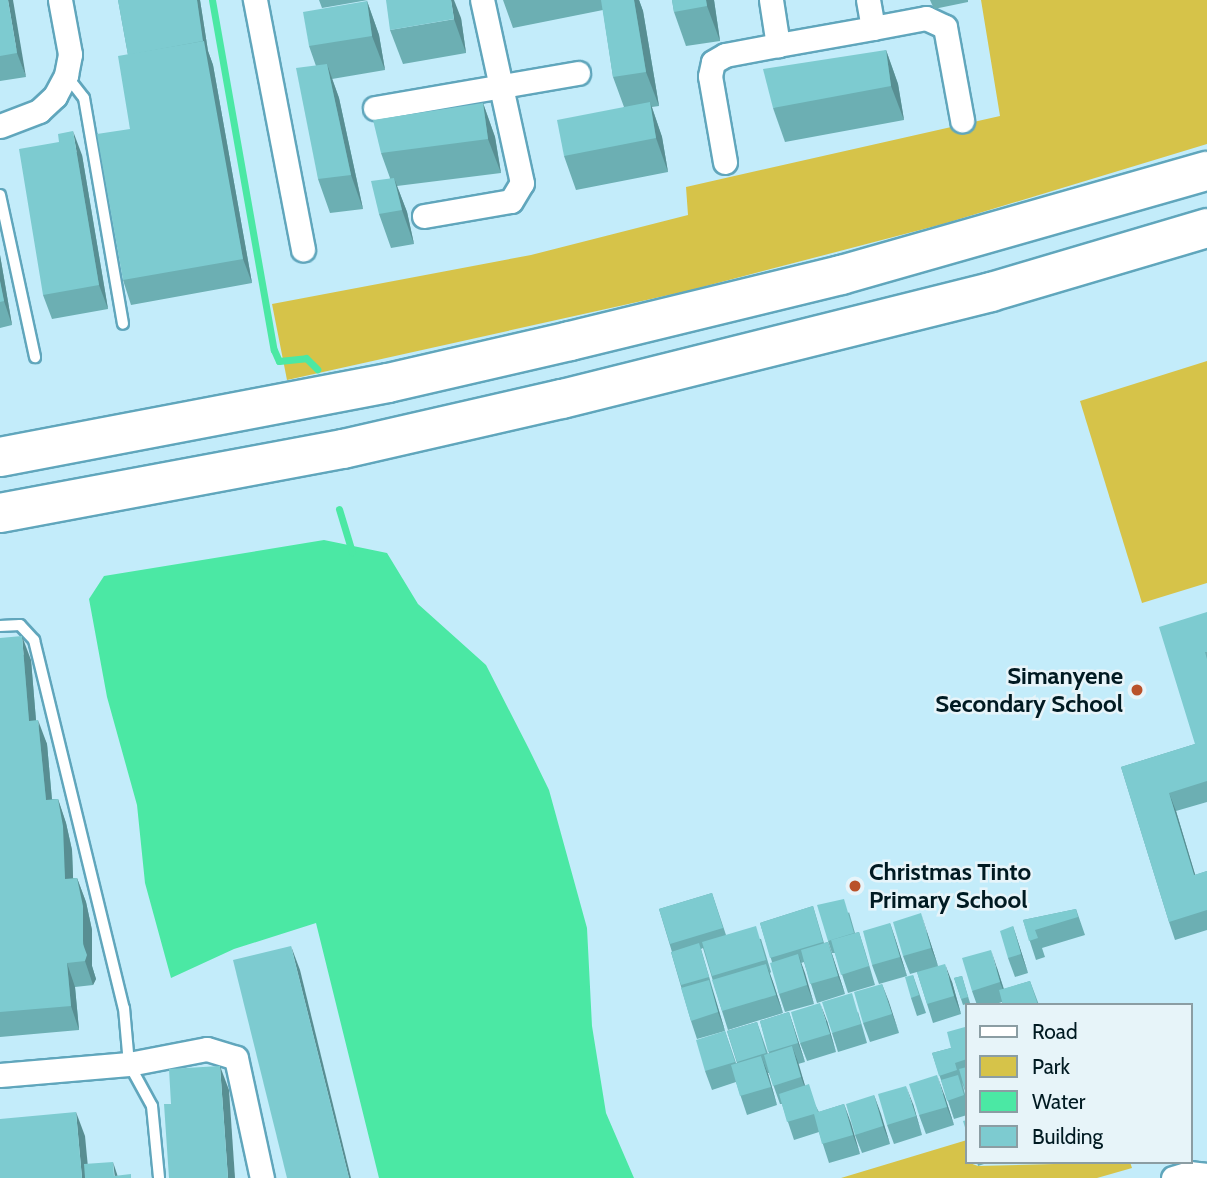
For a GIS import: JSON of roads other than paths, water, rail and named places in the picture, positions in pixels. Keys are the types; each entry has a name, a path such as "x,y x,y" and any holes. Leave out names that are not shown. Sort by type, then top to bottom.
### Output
{"highway":[{"path":"0,457 388,383 544,347 841,275 1207,171"},
{"path":"0,513 343,449 562,400 991,292 1207,228"}],"street":[{"path":"0,126 39,111 55,96 66,75 70,54 61,0"},
{"path":"255,0 303,249"},
{"path":"424,216 511,201 522,183 503,85 482,0"},
{"path":"771,0 778,45"},
{"path":"868,0 873,28"},
{"path":"725,162 710,76 713,62 725,55 926,18 945,27 962,120"},
{"path":"374,108 578,74"},
{"path":"0,1075 130,1063 206,1049 236,1058 262,1178"},
{"path":"1172,1172 1207,1175"}],"lane":[{"path":"66,75 84,98 124,324"},
{"path":"0,195 35,357"},
{"path":"0,626 20,625 34,640 124,1008 130,1063 152,1107 159,1178"}],"water":[{"path":"324,540 387,553 418,604 486,665 549,790 587,928 592,1026 606,1113 634,1178 379,1178 316,923 234,949 171,978 145,883 137,805 107,697 89,599 104,576"}],"waterway":[{"path":"212,0 274,350 279,361 306,358 317,369"},
{"path":"339,509 352,552"}],"place":[{"name":"Simanyene Secondary School","path":"1137,690"},
{"name":"Christmas Tinto Primary School","path":"855,886"}]}
